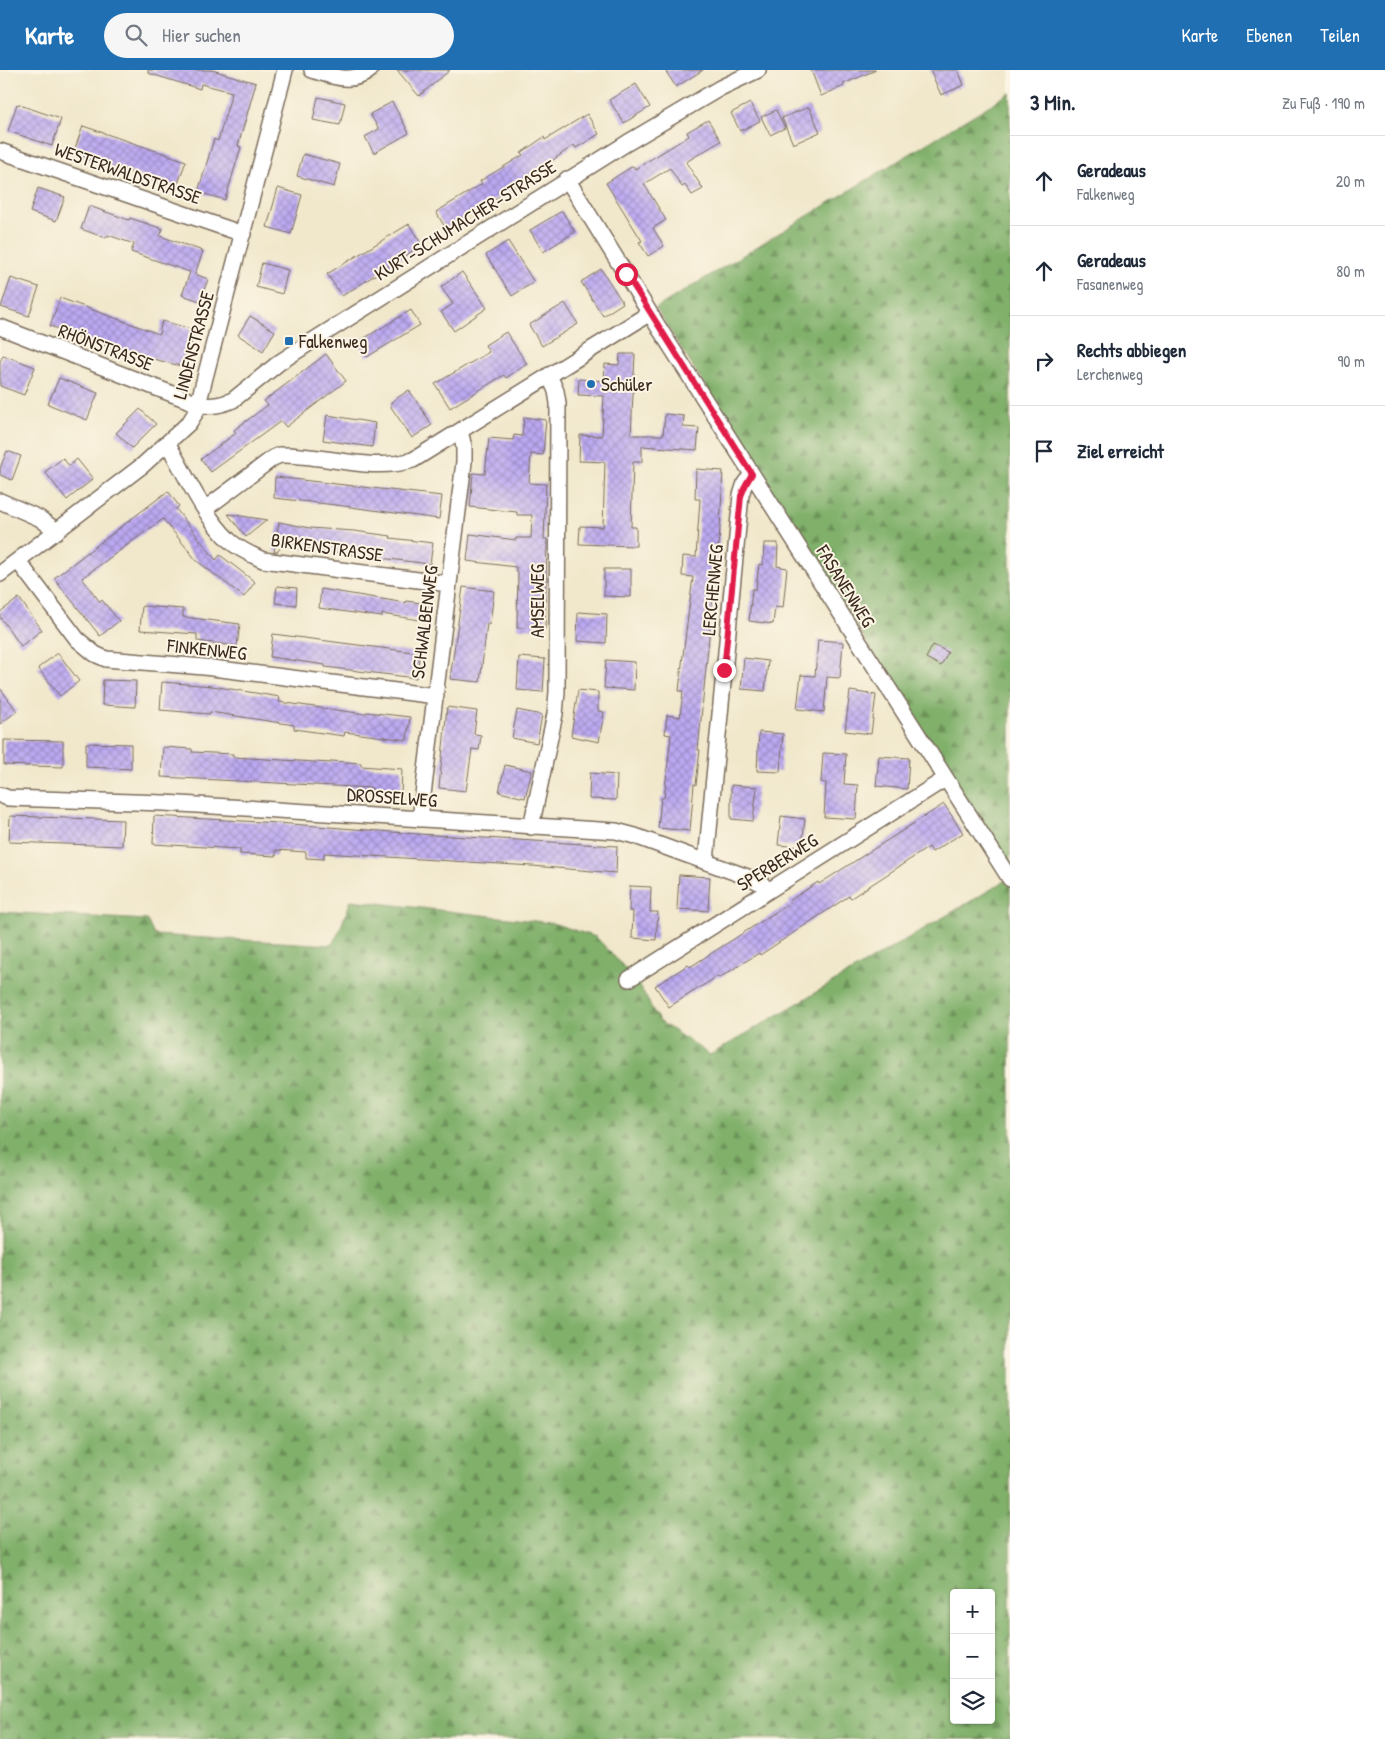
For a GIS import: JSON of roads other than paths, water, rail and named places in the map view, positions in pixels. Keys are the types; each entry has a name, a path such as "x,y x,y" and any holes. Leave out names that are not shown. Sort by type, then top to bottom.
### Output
{"street":[{"name":"LINDENSTRASSE","path":"0,574 143,465 189,423 196,412 285,70"},
{"path":"312,70 337,78 348,79 356,78 370,70"},
{"name":"KURT-SCHUMACHER-STRASSE","path":"198,404 212,406 234,400 295,352 567,179 720,88 758,70"},
{"name":"WESTERWALDSTRASSE","path":"0,150 243,234"},
{"path":"205,509 280,454 376,464 401,463 413,460 650,313 567,179"},
{"name":"FASANENWEG","path":"650,313 1010,879"},
{"name":"RHÖNSTRASSE","path":"0,327 198,404"},
{"name":"AMSELWEG","path":"531,826 555,714 557,692 558,404 556,391 549,375"},
{"name":"SCHWALBENWEG","path":"420,819 464,462 464,447 460,430"},
{"name":"BIRKENSTRASSE","path":"168,444 214,523 231,542 241,549 264,560 449,584"},
{"name":"LERCHENWEG","path":"706,861 741,496 752,474"},
{"path":"0,501 39,518 57,531"},
{"name":"FINKENWEG","path":"18,561 77,639 95,654 106,659 204,667 436,696"},
{"name":"SPERBERWEG","path":"628,979 945,779"},
{"name":"DROSSELWEG","path":"0,795 8,798 164,803 616,831 754,878 768,891"}],"place":[{"name":"Falkenweg","path":"289,341"},
{"name":"Schüler","path":"591,384"}]}
